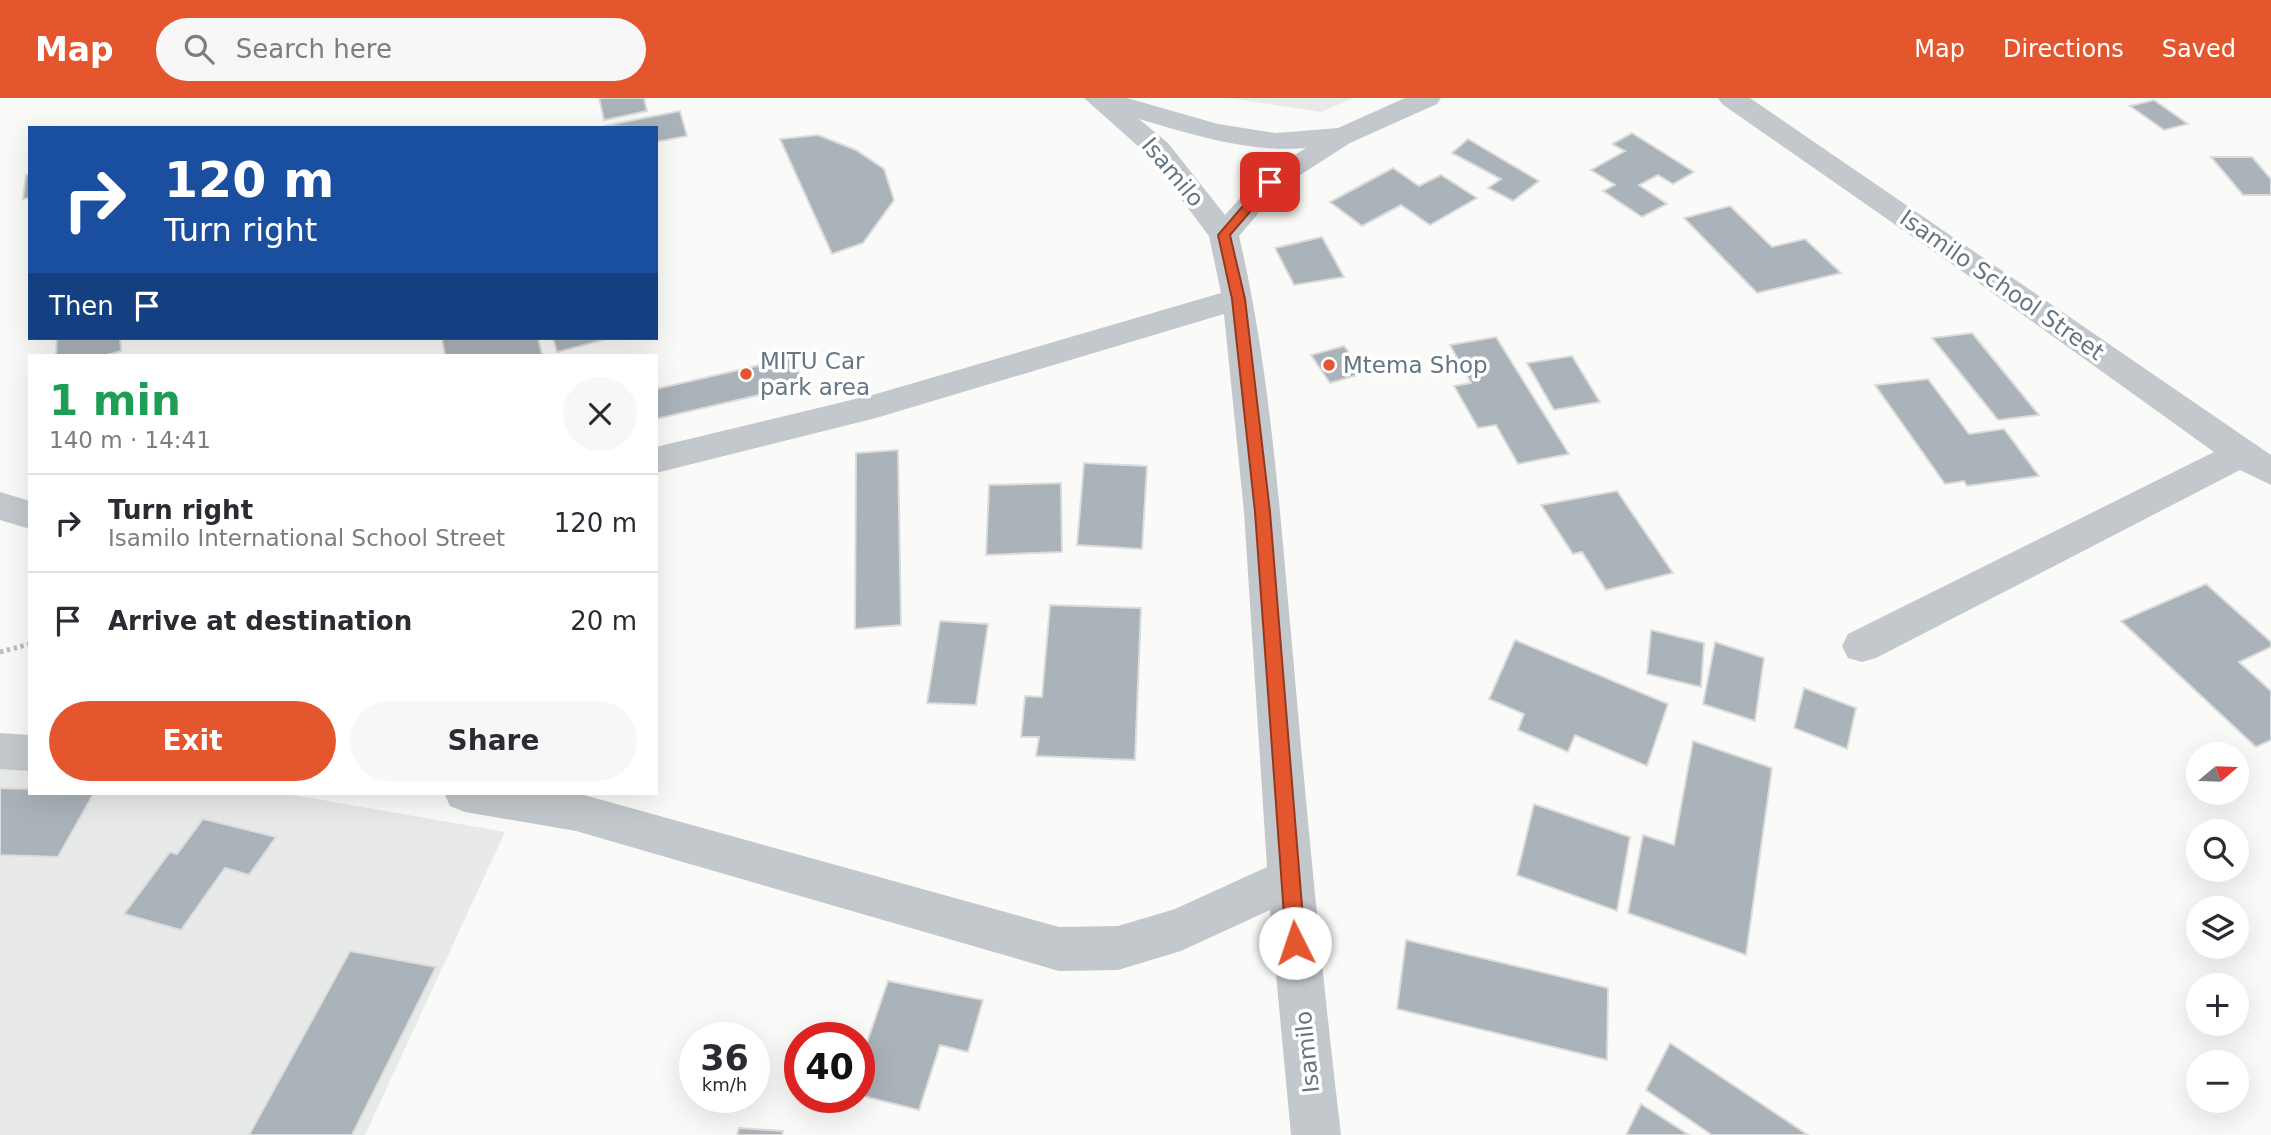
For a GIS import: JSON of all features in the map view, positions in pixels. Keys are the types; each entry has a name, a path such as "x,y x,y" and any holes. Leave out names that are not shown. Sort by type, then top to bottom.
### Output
{"street":[{"path":"1099,98 1215,132 1276,142 1344,136"},
{"name":"Isamilo","path":"1099,98 1158,149 1224,235 1238,299 1262,512 1295,943 1316,1135"},
{"path":"1224,235 1270,182 1344,136 1427,98"},
{"name":"Isamilo School Street","path":"1732,98 2256,463"},
{"path":"658,460 744,442 938,390 1238,299"},
{"path":"1862,646 2256,463"},
{"path":"0,506 28,514"},
{"path":"0,751 28,753"},
{"path":"477,795 576,812 1059,949 1118,948 1181,929 1291,878"}],"path":[{"path":"0,652 28,645"}],"shaded area":[{"path":"1228,98 1353,98 1321,112"},
{"path":"0,743 28,748 28,795 293,795 505,832 365,1135 0,1135"}],"building":[{"path":"599,98 644,98 647,111 604,120"},
{"path":"2154,100 2188,124 2164,130 2130,106"},
{"path":"680,111 687,136 658,142 658,126 604,126"},
{"path":"1632,133 1694,172 1673,184 1658,175 1639,185 1667,204 1642,217 1603,191 1615,185 1591,170 1625,151 1612,144"},
{"path":"818,135 856,150 884,169 894,200 863,243 832,254 780,139"},
{"path":"1468,139 1539,181 1513,201 1488,188 1501,179 1452,153"},
{"path":"2211,157 2252,157 2271,179 2271,195 2243,195"},
{"path":"1393,168 1419,186 1441,175 1477,198 1430,225 1401,205 1362,226 1330,202"},
{"path":"26,175 28,198 23,199"},
{"path":"1730,206 1772,247 1805,239 1841,273 1757,293 1684,218"},
{"path":"1322,237 1344,277 1294,285 1275,248"},
{"path":"1972,333 2039,415 1998,420 1932,338"},
{"path":"1496,337 1569,454 1518,464 1496,425 1478,428 1454,386 1471,383 1450,345"},
{"path":"57,340 120,340 121,351 110,354 56,354"},
{"path":"442,340 538,340 542,354 445,354"},
{"path":"554,340 602,340 557,352"},
{"path":"1344,346 1365,373 1330,383 1311,355"},
{"path":"1572,356 1600,402 1554,410 1527,363"},
{"path":"795,357 802,385 658,419 658,389"},
{"path":"1928,379 1969,434 2004,429 2039,476 1967,486 1964,481 1945,484 1875,385"},
{"path":"898,450 901,625 855,629 856,453"},
{"path":"1084,463 1147,466 1142,549 1077,545"},
{"path":"1061,483 1062,552 986,555 989,485"},
{"path":"1617,491 1673,573 1606,590 1582,552 1573,554 1541,505"},
{"path":"2206,584 2271,642 2271,647 2239,662 2271,691 2271,740 2256,747 2121,621"},
{"path":"1050,605 1141,608 1135,760 1036,756 1039,737 1021,737 1025,696 1042,697"},
{"path":"940,621 988,624 976,705 927,703"},
{"path":"1651,630 1704,643 1701,687 1647,674"},
{"path":"1515,640 1668,704 1647,766 1575,735 1568,752 1518,730 1524,714 1489,699"},
{"path":"1715,642 1764,658 1755,721 1703,704"},
{"path":"1804,688 1856,708 1847,749 1794,728"},
{"path":"1693,741 1772,768 1746,955 1628,913 1643,835 1674,845"},
{"path":"0,788 28,789 28,795 93,795 58,857 0,855"},
{"path":"1534,804 1630,837 1617,911 1517,875"},
{"path":"203,819 276,837 249,875 225,868 181,930 124,914 170,852 177,854"},
{"path":"1406,940 1608,988 1607,1060 1397,1009"},
{"path":"350,951 436,967 352,1135 249,1135"},
{"path":"888,981 983,1000 968,1052 940,1045 919,1110 875,1099 874,1022"},
{"path":"1670,1043 1808,1135 1712,1135 1646,1090"},
{"path":"1641,1104 1689,1135 1626,1135"},
{"path":"739,1128 783,1131 782,1135 737,1135"}],"place":[{"name":"Mtema Shop","path":"1329,365"},
{"name":"MITU Car park area","path":"746,374"}],"route":[{"path":"1270,182 1224,235 1238,299 1262,512 1295,943"}]}
